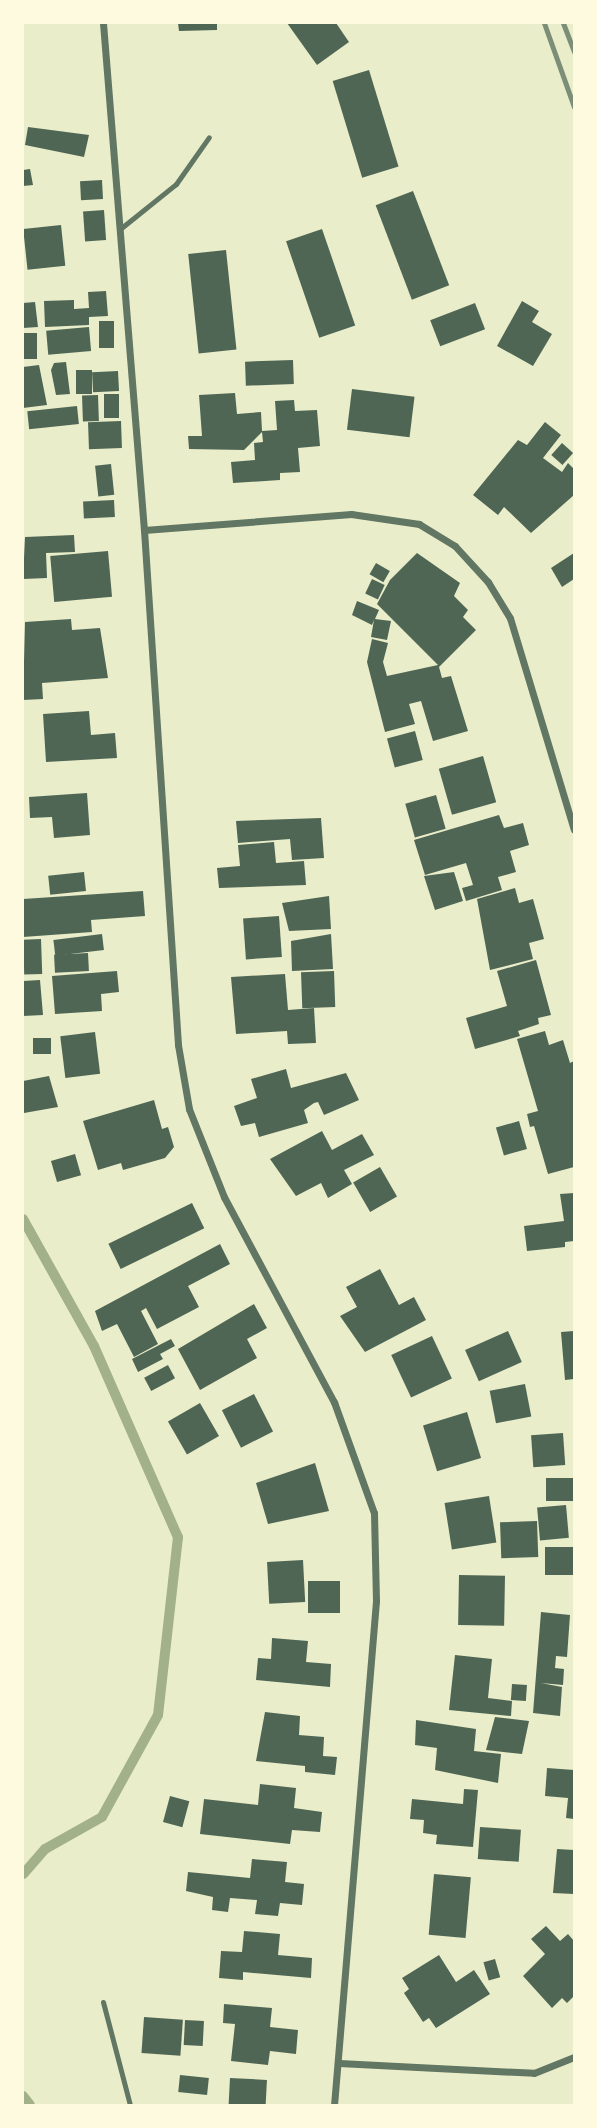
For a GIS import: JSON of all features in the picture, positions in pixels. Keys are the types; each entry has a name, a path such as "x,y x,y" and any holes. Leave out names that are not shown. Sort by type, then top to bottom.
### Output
{"street":[{"path":"103,23 144,530 178,1045 189,1109 224,1197 334,1402 374,1513 376,1601 334,2105"},
{"path":"144,530 351,514 419,524 455,546 488,582 510,618 574,830"},
{"path":"339,2063 534,2073 574,2057"}],"lane":[{"path":"120,229 176,184 209,137"},
{"path":"103,2001 114,2058 130,2105"}],"building":[{"path":"178,23 217,23 217,30 179,31"},
{"path":"287,23 336,23 349,42 317,65"},
{"path":"369,70 399,167 362,178 333,81"},
{"path":"28,127 89,135 84,157 25,145"},
{"path":"30,169 33,185 23,186 23,170"},
{"path":"102,180 103,199 81,200 80,181"},
{"path":"413,191 449,285 412,300 376,205"},
{"path":"104,210 106,240 85,241 83,211"},
{"path":"61,225 65,266 27,270 23,229"},
{"path":"322,229 355,325 319,338 286,241"},
{"path":"226,250 236,349 199,353 188,254"},
{"path":"106,291 108,316 89,317 89,325 45,327 44,301 74,300 74,309 89,308 88,292"},
{"path":"522,301 539,311 532,322 552,334 533,366 497,346"},
{"path":"35,302 38,327 23,328 23,303"},
{"path":"475,303 485,329 440,346 430,320"},
{"path":"99,321 114,321 114,348 99,348"},
{"path":"89,327 91,351 48,355 46,331"},
{"path":"23,333 37,333 37,359 23,359"},
{"path":"293,360 294,384 246,386 245,362"},
{"path":"66,362 70,394 56,395 51,370 54,363"},
{"path":"39,365 47,405 23,408 23,367"},
{"path":"76,370 92,370 92,394 76,394"},
{"path":"118,371 119,391 93,392 92,372"},
{"path":"352,389 415,397 410,437 347,430"},
{"path":"235,393 237,414 261,412 262,431 277,430 275,401 294,400 295,411 317,410 320,446 298,448 300,472 280,473 280,480 233,483 231,462 255,460 254,443 263,442 262,432 244,450 189,449 188,436 202,436 199,395"},
{"path":"104,394 119,394 119,418 104,418"},
{"path":"98,395 99,421 83,422 82,396"},
{"path":"77,406 79,424 29,429 27,411"},
{"path":"121,421 122,448 89,449 88,422"},
{"path":"545,422 561,435 543,458 562,472 568,463 574,469 574,495 531,533 504,507 498,515 473,495 518,440 527,445"},
{"path":"562,443 573,453 562,465 551,455"},
{"path":"111,464 114,495 98,497 95,466"},
{"path":"114,500 115,517 84,519 83,502"},
{"path":"74,535 75,552 46,553 47,578 23,579 25,537"},
{"path":"108,551 112,597 54,602 50,556"},
{"path":"417,553 460,583 454,596 468,610 463,617 476,630 439,667 442,678 451,676 468,731 433,741 421,701 409,704 415,724 385,732 367,662 372,639 388,643 383,662 387,676 438,665 377,604 390,580"},
{"path":"574,553 574,579 562,587 551,568"},
{"path":"376,563 390,571 383,582 370,574"},
{"path":"372,579 385,585 378,599 365,594"},
{"path":"357,601 379,610 375,619 391,621 387,640 371,637 374,620 372,625 352,615"},
{"path":"71,619 72,630 100,628 108,678 42,683 43,699 23,700 25,622"},
{"path":"89,711 91,735 115,733 117,758 46,762 43,714"},
{"path":"415,731 423,760 395,767 387,739"},
{"path":"483,756 496,802 452,815 439,769"},
{"path":"87,793 90,835 54,838 52,817 30,818 29,797"},
{"path":"436,795 446,829 415,837 405,804"},
{"path":"499,815 504,828 523,823 529,845 510,851 516,872 498,877 502,890 466,901 462,888 473,885 466,863 425,875 414,840"},
{"path":"321,818 324,858 292,860 290,839 238,843 236,821"},
{"path":"274,842 276,863 304,861 306,885 219,888 217,868 240,866 238,845"},
{"path":"84,872 86,891 50,895 48,876"},
{"path":"454,872 463,901 435,910 424,876"},
{"path":"515,888 519,903 533,899 544,939 529,943 533,959 490,970 477,899"},
{"path":"143,891 145,916 91,920 92,932 23,937 23,899"},
{"path":"329,896 331,929 289,931 282,903"},
{"path":"279,916 282,957 246,959 243,919"},
{"path":"102,934 104,950 55,956 53,940"},
{"path":"331,934 333,969 292,971 291,941"},
{"path":"41,939 42,974 24,975 23,940"},
{"path":"88,953 89,971 55,973 54,955"},
{"path":"536,960 551,1015 538,1018 539,1024 518,1031 520,1036 475,1049 466,1018 507,1006 497,971"},
{"path":"117,971 119,992 101,994 102,1011 55,1014 52,976"},
{"path":"334,971 335,1007 302,1008 301,972"},
{"path":"285,974 288,1010 314,1008 316,1043 288,1044 287,1031 236,1034 231,977"},
{"path":"40,980 43,1015 23,1016 23,981"},
{"path":"545,1031 549,1045 563,1040 570,1063 574,1061 574,1167 548,1174 534,1126 530,1127 527,1114 538,1111 517,1039"},
{"path":"95,1032 100,1074 65,1078 60,1036"},
{"path":"33,1038 51,1038 51,1054 33,1054"},
{"path":"286,1069 291,1088 346,1073 359,1100 324,1115 318,1102 314,1103 304,1110 308,1123 259,1137 255,1123 241,1126 234,1106 257,1098 251,1079"},
{"path":"49,1076 58,1107 24,1113 23,1081"},
{"path":"154,1100 162,1129 168,1127 174,1147 165,1158 123,1170 121,1163 98,1170 83,1121"},
{"path":"519,1121 527,1149 504,1155 496,1128"},
{"path":"322,1131 332,1150 362,1134 374,1155 344,1170 352,1184 328,1198 321,1183 296,1196 270,1159"},
{"path":"75,1154 81,1175 57,1182 51,1161"},
{"path":"380,1167 397,1196 370,1212 353,1182"},
{"path":"574,1193 574,1241 565,1242 565,1247 527,1251 524,1226 564,1221 560,1194"},
{"path":"192,1203 204,1228 121,1269 108,1244"},
{"path":"220,1244 230,1264 188,1286 199,1307 157,1329 146,1308 141,1311 158,1344 134,1357 117,1324 102,1331 95,1311"},
{"path":"380,1269 399,1305 414,1297 426,1320 365,1352 340,1316 357,1307 346,1287"},
{"path":"254,1304 267,1328 247,1339 257,1358 200,1390 178,1349"},
{"path":"508,1331 522,1362 479,1381 465,1350"},
{"path":"574,1331 574,1379 565,1380 561,1332"},
{"path":"432,1336 452,1379 411,1398 391,1355"},
{"path":"171,1339 175,1346 160,1354 163,1359 138,1372 132,1359"},
{"path":"168,1365 175,1378 151,1391 144,1378"},
{"path":"525,1384 531,1416 496,1423 490,1391"},
{"path":"254,1394 273,1431 241,1448 222,1410"},
{"path":"200,1403 219,1436 187,1454 168,1422"},
{"path":"467,1412 481,1458 437,1471 423,1425"},
{"path":"563,1433 565,1465 533,1467 531,1435"},
{"path":"315,1463 329,1511 268,1524 256,1483"},
{"path":"546,1478 574,1478 574,1501 546,1501"},
{"path":"489,1496 496,1542 452,1549 445,1503"},
{"path":"566,1505 569,1538 540,1540 537,1508"},
{"path":"537,1521 538,1557 501,1558 500,1522"},
{"path":"545,1547 574,1547 574,1575 545,1575"},
{"path":"303,1560 305,1602 269,1604 267,1562"},
{"path":"459,1575 505,1576 504,1626 458,1625"},
{"path":"308,1581 340,1581 340,1613 308,1613"},
{"path":"541,1612 570,1615 567,1657 556,1656 555,1668 564,1669 563,1685 541,1683 562,1687 560,1716 533,1713"},
{"path":"272,1638 308,1641 306,1662 331,1664 330,1687 256,1680 258,1658 271,1659"},
{"path":"455,1655 492,1659 488,1698 512,1701 511,1716 449,1710"},
{"path":"512,1684 527,1685 526,1701 511,1700"},
{"path":"265,1712 300,1716 299,1735 324,1737 323,1756 337,1757 335,1775 305,1772 305,1766 256,1761"},
{"path":"495,1717 529,1721 522,1754 486,1750"},
{"path":"416,1720 476,1729 474,1751 501,1754 498,1783 435,1770 437,1748 415,1745"},
{"path":"547,1768 574,1770 574,1819 566,1818 568,1798 545,1796"},
{"path":"260,1784 296,1788 294,1808 322,1812 320,1832 292,1830 290,1844 200,1834 204,1799 258,1805"},
{"path":"464,1789 478,1790 473,1847 436,1844 437,1835 423,1833 424,1820 410,1819 412,1799 463,1804"},
{"path":"170,1796 189,1801 182,1827 163,1822"},
{"path":"480,1827 521,1830 519,1862 478,1859"},
{"path":"557,1849 574,1850 574,1894 553,1893"},
{"path":"252,1859 287,1862 285,1882 304,1884 302,1905 280,1903 278,1916 255,1914 257,1900 230,1898 228,1912 212,1910 213,1897 186,1891 188,1872 250,1878"},
{"path":"434,1874 471,1877 466,1938 429,1935"},
{"path":"546,1926 560,1941 568,1934 574,1941 574,1996 567,2003 562,1998 552,2008 523,1976 545,1954 531,1939"},
{"path":"244,1931 280,1934 278,1955 312,1958 311,1978 243,1972 243,1980 219,1978 221,1951 242,1952"},
{"path":"439,1955 456,1982 474,1970 490,1994 436,2028 429,2018 423,2022 404,1993 409,1989 402,1978"},
{"path":"495,1959 500,1977 489,1981 483,1962"},
{"path":"224,2004 272,2008 270,2027 298,2030 296,2054 270,2051 268,2065 231,2061 235,2024 223,2023"},
{"path":"144,2017 183,2020 180,2056 141,2053"},
{"path":"185,2020 204,2021 203,2046 184,2045"},
{"path":"180,2075 209,2078 207,2095 178,2092"},
{"path":"230,2078 267,2080 266,2105 229,2105"}],"waterway":[{"path":"23,1219 94,1346 178,1537 158,1715 102,1817 45,1849 23,1874"},
{"path":"23,2096 30,2105"}],"railway":[{"path":"544,23 574,107"},
{"path":"563,23 574,52"}]}
